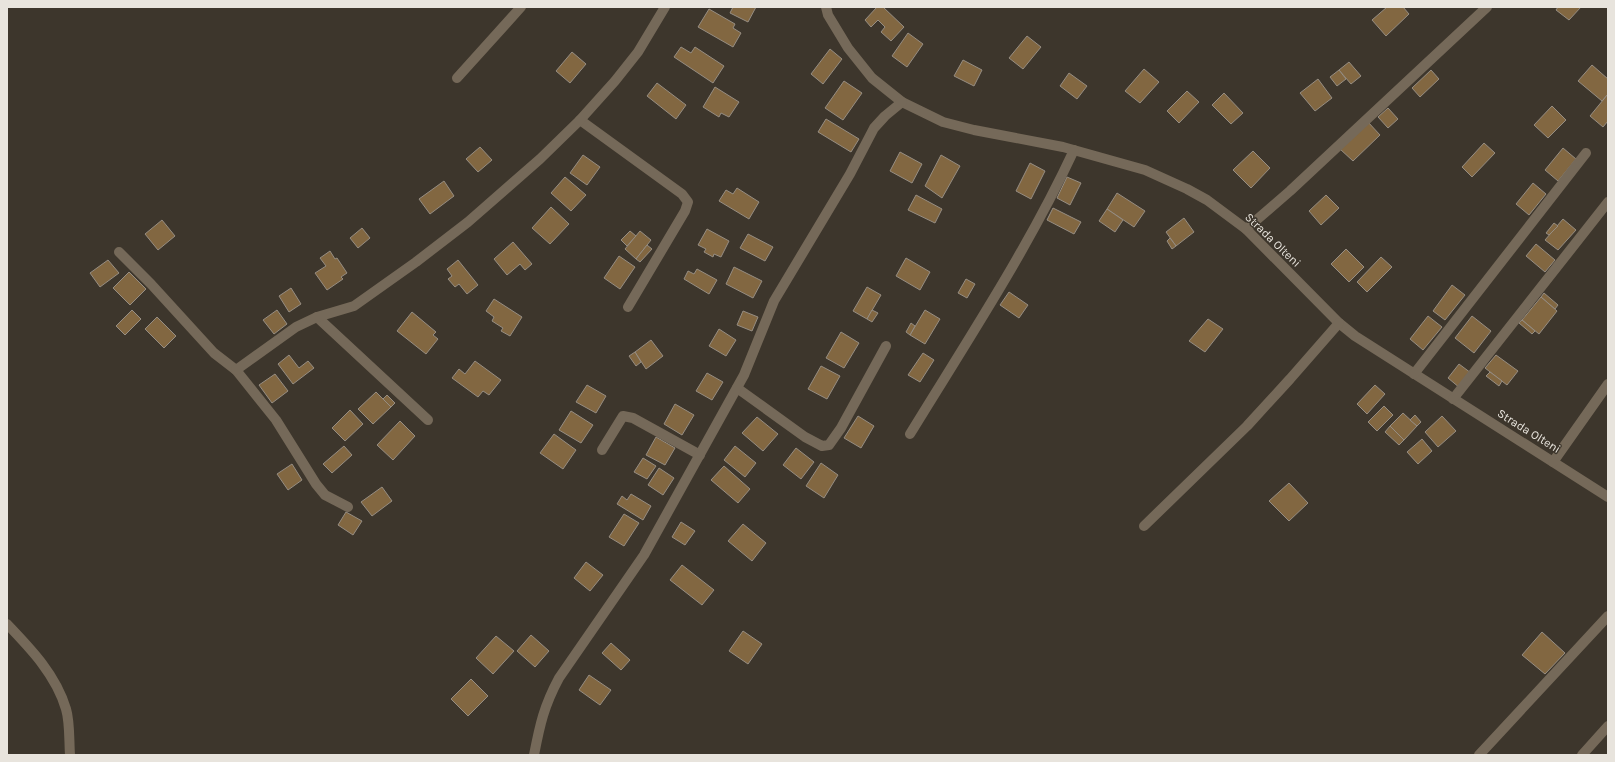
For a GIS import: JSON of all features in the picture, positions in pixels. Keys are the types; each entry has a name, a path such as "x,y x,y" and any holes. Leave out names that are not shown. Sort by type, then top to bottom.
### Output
{"street":[{"path":"456,78 521,7"},
{"path":"236,370 296,327 317,317 354,306 416,262 474,217 540,159 580,120 615,81 638,52 665,7"},
{"name":"Strada Olteni","path":"826,7 828,15 848,48 872,78 902,102 943,122 974,130 1074,150 1145,170 1207,200 1246,229 1339,323 1355,336 1606,494"},
{"path":"1246,229 1290,191 1487,7"},
{"path":"534,755 540,723 548,697 559,678 644,555 744,375 774,302 850,174 874,128 885,116 902,102"},
{"path":"580,120 682,194 688,202 686,211 628,307"},
{"path":"910,434 1035,228 1074,150"},
{"path":"1414,374 1586,153"},
{"path":"1453,399 1608,202"},
{"path":"119,252 151,284 214,353 236,370 276,420 316,484 325,495 348,507"},
{"path":"317,317 428,420"},
{"path":"1144,526 1252,420 1339,323"},
{"path":"737,388 805,437 822,446 828,445 841,428 886,346"},
{"path":"1553,462 1608,384"},
{"path":"602,450 623,416 625,416 633,418 700,455"},
{"path":"1479,755 1608,616"},
{"path":"7,624 31,648 52,677 66,710 70,755"},
{"path":"1582,755 1608,726"}],"building":[{"path":"733,7 756,7 748,22 730,13"},
{"path":"877,7 883,7 904,27 891,41 881,32 885,27 878,20 871,27 865,20"},
{"path":"1387,7 1403,7 1409,14 1386,36 1372,20"},
{"path":"1558,7 1581,7 1569,20 1556,10"},
{"path":"709,9 735,24 733,28 741,33 733,47 698,27"},
{"path":"908,33 923,44 907,67 892,56"},
{"path":"1027,36 1041,47 1023,69 1009,58"},
{"path":"681,47 691,53 695,47 724,66 713,83 674,57"},
{"path":"830,49 842,59 823,84 811,74"},
{"path":"572,52 586,64 570,83 556,71"},
{"path":"963,60 982,70 974,86 954,76"},
{"path":"1349,62 1361,76 1351,84 1339,70"},
{"path":"1592,65 1608,79 1608,94 1602,101 1578,81"},
{"path":"1144,69 1159,82 1140,103 1125,91"},
{"path":"1339,70 1346,79 1337,86 1330,77"},
{"path":"1431,70 1439,79 1420,97 1412,88"},
{"path":"1069,73 1087,86 1077,99 1060,86"},
{"path":"1318,79 1332,98 1315,111 1300,93"},
{"path":"844,81 862,93 843,120 825,108"},
{"path":"657,83 686,105 676,119 647,96"},
{"path":"715,87 739,102 729,117 721,113 719,117 703,107"},
{"path":"1187,91 1199,102 1179,123 1167,111"},
{"path":"1224,93 1243,113 1231,124 1212,105"},
{"path":"1608,94 1608,121 1603,127 1590,116"},
{"path":"1552,106 1566,120 1548,138 1534,125"},
{"path":"1388,108 1398,119 1388,128 1378,117"},
{"path":"826,119 859,139 851,152 818,132"},
{"path":"1368,122 1380,135 1353,161 1340,149"},
{"path":"1484,143 1495,153 1472,177 1462,167"},
{"path":"480,147 492,160 478,172 466,159"},
{"path":"1563,148 1576,159 1558,181 1545,170"},
{"path":"1253,151 1270,168 1251,188 1233,170"},
{"path":"900,152 922,164 912,183 890,171"},
{"path":"583,155 600,167 587,185 570,173"},
{"path":"941,155 960,166 942,198 925,186"},
{"path":"1030,163 1045,171 1031,199 1016,191"},
{"path":"565,177 586,195 571,211 551,193"},
{"path":"1067,177 1081,183 1070,205 1057,198"},
{"path":"444,181 454,196 430,214 419,199"},
{"path":"1533,183 1546,194 1529,215 1516,204"},
{"path":"737,188 759,202 749,219 719,201 726,190 733,194"},
{"path":"1117,193 1145,211 1134,227 1107,209"},
{"path":"916,195 942,209 935,223 908,210"},
{"path":"1326,195 1339,208 1321,225 1309,211"},
{"path":"551,207 569,224 550,244 532,228"},
{"path":"1053,208 1081,222 1074,234 1047,220"},
{"path":"1107,209 1123,220 1115,232 1099,221"},
{"path":"1184,218 1194,232 1176,246 1166,232"},
{"path":"1563,219 1576,230 1558,250 1545,240"},
{"path":"162,220 175,236 158,250 145,234"},
{"path":"1554,223 1558,226 1549,235 1546,233"},
{"path":"362,228 370,238 358,248 350,238"},
{"path":"707,229 729,241 721,257 714,254 713,257 704,252 706,249 698,245"},
{"path":"630,231 636,236 627,246 621,240"},
{"path":"640,231 651,240 636,259 625,249"},
{"path":"748,234 773,247 765,261 740,248"},
{"path":"1170,238 1176,246 1172,249 1167,241"},
{"path":"513,242 532,264 525,270 520,264 507,275 494,259"},
{"path":"1536,244 1555,260 1545,272 1526,256"},
{"path":"647,245 652,249 640,262 636,259"},
{"path":"1346,249 1364,267 1349,282 1331,264"},
{"path":"330,251 335,259 337,258 347,273 341,277 343,279 327,290 315,273 326,266 320,258"},
{"path":"619,256 635,267 620,289 604,278"},
{"path":"1381,257 1392,267 1367,292 1357,282"},
{"path":"906,258 930,272 920,290 896,276"},
{"path":"108,260 119,273 100,287 90,273"},
{"path":"458,260 478,285 467,294 459,284 455,287 448,279 452,276 447,269"},
{"path":"734,267 762,281 753,298 726,284"},
{"path":"697,269 717,280 709,294 684,279 688,271 694,274"},
{"path":"129,272 146,289 130,305 113,288"},
{"path":"966,279 975,284 967,298 958,293"},
{"path":"1452,285 1465,295 1445,320 1433,311"},
{"path":"867,287 881,295 867,319 853,311"},
{"path":"291,288 301,304 289,312 279,296"},
{"path":"1009,292 1028,305 1019,318 1000,305"},
{"path":"1544,293 1558,305 1555,309 1541,297"},
{"path":"1541,297 1557,311 1539,334 1522,320"},
{"path":"494,299 522,317 510,336 501,331 503,328 492,321 494,317 486,311"},
{"path":"132,310 141,319 125,335 116,326"},
{"path":"277,310 287,324 274,334 263,320"},
{"path":"872,310 878,313 872,322 867,319"},
{"path":"925,310 940,319 925,344 910,335"},
{"path":"743,311 758,317 752,331 737,325"},
{"path":"412,312 436,332 433,335 438,339 426,354 397,331"},
{"path":"1428,316 1442,327 1423,350 1410,339"},
{"path":"1472,316 1491,331 1474,353 1455,338"},
{"path":"157,317 176,336 164,348 145,329"},
{"path":"1208,319 1223,329 1205,352 1189,341"},
{"path":"1522,320 1535,331 1532,334 1519,323"},
{"path":"911,323 915,326 910,335 906,332"},
{"path":"719,329 736,340 726,356 709,346"},
{"path":"841,332 859,343 844,368 826,358"},
{"path":"651,340 663,356 646,369 635,352"},
{"path":"635,352 641,362 636,366 629,356"},
{"path":"923,353 934,360 920,382 908,375"},
{"path":"289,355 299,368 308,361 314,368 293,384 278,364"},
{"path":"1496,355 1518,371 1507,385 1485,368"},
{"path":"475,361 501,380 489,395 483,391 478,397 452,378 459,369 465,374"},
{"path":"1459,364 1471,373 1460,388 1448,378"},
{"path":"821,366 840,376 827,399 808,389"},
{"path":"1490,372 1502,381 1499,386 1486,376"},
{"path":"707,373 723,382 712,400 696,391"},
{"path":"275,374 288,391 272,403 259,385"},
{"path":"587,385 606,396 596,413 576,402"},
{"path":"1375,385 1385,394 1367,414 1357,404"},
{"path":"376,392 391,407 373,424 358,409"},
{"path":"387,395 395,403 391,407 383,399"},
{"path":"675,404 694,415 682,435 664,424"},
{"path":"1384,406 1393,415 1377,431 1368,422"},
{"path":"350,410 363,424 345,441 332,428"},
{"path":"571,411 593,425 581,443 559,430"},
{"path":"1403,413 1417,426 1404,440 1390,426"},
{"path":"1415,415 1421,422 1417,426 1410,420"},
{"path":"858,416 874,426 861,448 844,438"},
{"path":"1442,416 1456,431 1438,447 1425,432"},
{"path":"757,417 778,434 763,451 742,433"},
{"path":"400,421 415,436 393,460 377,445"},
{"path":"1390,426 1404,440 1399,445 1385,432"},
{"path":"554,434 576,450 563,469 540,453"},
{"path":"656,437 675,448 665,465 646,455"},
{"path":"1422,439 1432,451 1418,464 1407,452"},
{"path":"344,446 352,455 332,473 323,464"},
{"path":"735,446 756,463 745,477 724,460"},
{"path":"796,448 814,462 801,479 783,465"},
{"path":"643,458 656,466 647,479 634,472"},
{"path":"821,463 838,475 824,498 806,486"},
{"path":"292,464 302,480 288,490 277,474"},
{"path":"724,466 750,489 738,503 711,480"},
{"path":"659,468 674,478 663,495 648,485"},
{"path":"1289,483 1308,503 1289,521 1269,501"},
{"path":"382,487 392,501 372,516 361,502"},
{"path":"631,494 651,506 643,520 617,504 622,496 627,500"},
{"path":"346,512 362,521 353,535 338,525"},
{"path":"624,514 639,523 624,546 609,537"},
{"path":"681,522 695,531 685,545 672,537"},
{"path":"743,524 766,543 752,561 728,541"},
{"path":"586,562 603,575 590,591 574,578"},
{"path":"682,565 714,590 702,605 670,580"},
{"path":"743,631 762,644 748,664 729,651"},
{"path":"1542,632 1565,653 1545,674 1522,655"},
{"path":"531,635 549,651 535,667 517,651"},
{"path":"496,636 514,651 493,674 476,658"},
{"path":"611,643 630,660 621,670 602,653"},
{"path":"589,675 611,690 600,705 579,690"},
{"path":"471,679 488,696 468,716 451,699"}]}
